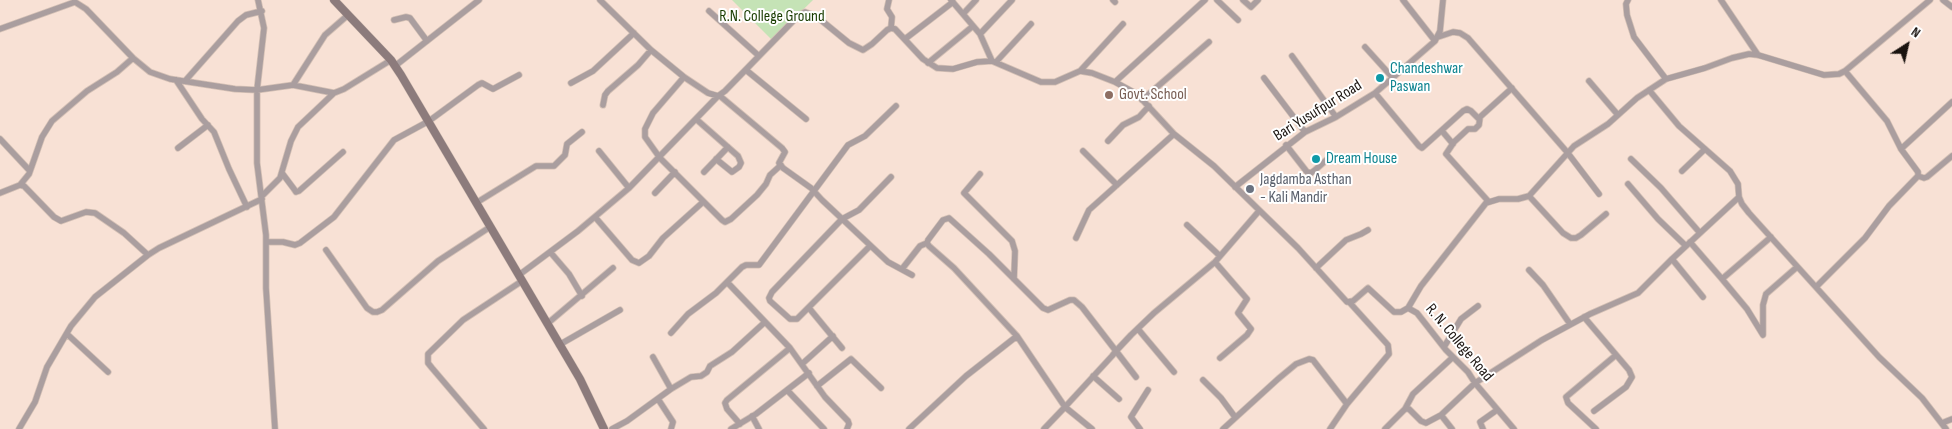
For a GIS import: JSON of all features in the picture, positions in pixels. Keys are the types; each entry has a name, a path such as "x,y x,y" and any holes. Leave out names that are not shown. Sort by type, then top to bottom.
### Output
{"main road":[{"path":"334,0 393,63 580,379 604,429"}],"street":[{"path":"258,0 262,11 264,37 257,90 257,163 266,242 266,288 275,429"},
{"path":"19,429 35,402 44,374 67,334 95,297 148,255 262,198 276,183 282,173 291,142 298,127 334,93 393,63 427,41 479,0"},
{"path":"600,0 651,50 684,77 708,93 719,96 785,152 780,161 781,165 770,175 758,195 728,221 722,220 660,158 643,133 658,105 684,77"},
{"path":"484,429 436,374 428,363 428,354 463,320 520,278 629,188 796,18 805,12 816,16 849,43 862,50 868,48 891,28 892,17 886,4 889,0"},
{"path":"963,14 976,0"},
{"path":"980,34 1012,0"},
{"path":"1115,82 1205,0"},
{"path":"1217,0 1238,20"},
{"path":"1243,0 1250,7 1258,0"},
{"path":"1403,0 1436,39"},
{"path":"1436,39 1443,0"},
{"path":"1628,0 1626,4 1627,15 1634,37 1666,79"},
{"path":"1722,0 1758,55"},
{"path":"1408,308 1421,286 1482,208 1490,202 1499,199 1529,196 1567,152 1608,124 1637,98 1666,79 1749,54 1824,75 1839,74 1930,0"},
{"path":"1943,0 1952,7"},
{"path":"1,27 70,1 80,4 133,58 150,72 160,76 185,82 257,90 293,86 334,93"},
{"path":"905,39 952,1 980,34 994,61"},
{"path":"185,82 238,21 246,15 262,11"},
{"path":"709,11 760,56"},
{"path":"293,86 325,35 348,15"},
{"path":"394,20 410,18 427,41"},
{"path":"994,61 1031,24"},
{"path":"891,28 895,29 928,63 937,68 945,70 984,60 994,61 1048,84 1080,71 1123,24"},
{"path":"928,63 973,26"},
{"path":"1436,39 1453,32 1460,33 1468,38 1567,152 1599,194"},
{"path":"571,83 593,71 634,33"},
{"name":"Bari Yusufpur Road","path":"1235,187 1286,145 1305,132 1336,117 1375,93 1436,39"},
{"path":"1142,100 1209,42"},
{"path":"1365,47 1393,78"},
{"path":"603,105 608,91 638,66 651,50"},
{"path":"1292,56 1336,117"},
{"path":"0,194 20,185 30,171 42,137 52,121 87,91 117,72 133,58"},
{"path":"746,70 806,119"},
{"path":"1080,71 1092,73 1115,82 1132,91 1149,106 1174,134 1200,153 1280,229 1347,302 1370,324 1390,350 1388,358 1347,404 1330,429"},
{"path":"1845,71 1887,121 1901,149 1917,169 1918,176"},
{"path":"266,242 282,242 295,245 305,240 339,212 389,145 402,135 429,121 478,85 482,84 493,89 519,75"},
{"path":"1264,78 1305,132"},
{"path":"176,80 216,136 224,159 247,206"},
{"path":"1588,81 1618,115"},
{"path":"1490,202 1446,154 1468,129 1479,125 1479,119 1512,88"},
{"path":"1649,90 1679,126 1735,177 1739,197 1749,214 1879,357 1922,398 1946,429"},
{"path":"1375,93 1422,148 1467,109 1479,119"},
{"path":"1901,149 1952,102"},
{"path":"671,333 688,314 704,303 746,265 759,265 848,144 865,136 896,106"},
{"path":"1108,141 1123,126 1139,116 1149,106"},
{"path":"696,119 740,159 739,167 732,172 716,159"},
{"path":"178,148 208,125"},
{"path":"1442,131 1453,144"},
{"path":"476,203 536,166 554,166 565,156 567,144 582,132"},
{"path":"1076,238 1086,213 1174,134"},
{"path":"0,139 30,171"},
{"path":"1286,145 1307,172 1311,173 1331,156"},
{"path":"704,172 728,147"},
{"path":"1682,171 1704,149"},
{"path":"599,151 629,188"},
{"path":"1083,151 1117,185"},
{"path":"282,173 296,192 299,191 344,152"},
{"path":"1918,176 1927,177 1952,156"},
{"path":"1631,159 1661,188 1700,233"},
{"path":"781,165 815,191 822,200 892,266 912,275"},
{"path":"655,193 675,172"},
{"path":"980,174 964,193 1012,241 1014,250 1014,279"},
{"path":"1816,287 1865,238 1889,206 1918,176"},
{"path":"870,246 800,317 793,320 770,301 770,295 842,219 859,210 890,177"},
{"path":"1628,184 1658,219 1688,244 1722,279 1748,309 1763,335 1766,294 1797,266"},
{"path":"20,185 27,189 57,220 65,221 86,212 95,213 128,236 148,255"},
{"path":"1529,196 1563,233 1571,238 1581,235 1606,214"},
{"path":"1405,409 1409,409 1423,423 1426,423 1441,415 1475,383 1570,324 1638,293 1739,197"},
{"path":"595,217 632,260 640,263 703,202"},
{"path":"1044,429 1154,312 1215,262 1259,211"},
{"path":"902,269 920,246 927,243 943,220 949,218 1043,308 1048,310 1070,300 1079,303 1136,376"},
{"path":"1188,225 1220,256"},
{"path":"326,250 368,308 373,312 377,312 438,261 490,227"},
{"path":"1316,268 1346,240 1368,230"},
{"path":"1722,279 1772,238"},
{"path":"927,243 974,288 1017,336 1065,407 1069,408 1092,429"},
{"path":"551,253 564,267 582,296"},
{"path":"1672,259 1703,297"},
{"path":"1215,262 1247,298 1238,313 1250,329 1247,336 1220,358"},
{"path":"547,324 613,268"},
{"path":"1528,270 1543,285 1570,324"},
{"path":"727,282 790,348 817,386 848,421 847,429"},
{"name":"R. N. College Road","path":"1350,303 1368,288 1394,312 1400,312 1408,308 1420,317 1452,358 1468,372 1514,429"},
{"path":"1444,348 1452,337 1458,323 1478,306"},
{"path":"809,308 842,348"},
{"path":"559,345 620,310"},
{"path":"1584,318 1632,374 1630,382 1594,411"},
{"path":"612,429 691,377 701,376 707,372 710,366 732,352 765,322"},
{"path":"1138,329 1174,372"},
{"path":"67,334 108,372"},
{"path":"802,364 833,336"},
{"path":"909,429 966,376 1017,336"},
{"path":"740,424 727,409 725,403 790,348"},
{"path":"1596,429 1568,403 1566,397 1616,355"},
{"path":"654,357 671,389"},
{"path":"1385,429 1405,409 1413,394 1452,358"},
{"path":"817,386 851,359 881,388"},
{"path":"1223,429 1234,417 1294,366 1309,359 1314,360 1347,404"},
{"path":"731,429 752,416 809,373"},
{"path":"1093,376 1119,399"},
{"path":"1203,380 1221,398 1234,417"},
{"path":"787,390 824,429"},
{"path":"1140,429 1131,417 1148,390"},
{"path":"658,398 673,422 671,429"},
{"path":"1483,429 1480,422 1497,410"},
{"path":"1441,415 1452,429"},
{"path":"752,416 759,429"},
{"path":"1942,423 1952,419"}],"green space":[{"name":"R.N. College Ground","path":"732,0 813,0 772,40"}],"place":[{"name":"Chandeshwar Paswan","path":"1380,78"},
{"name":"Govt. School","path":"1109,95"},
{"name":"Dream House","path":"1316,159"},
{"name":"Jagdamba Asthan - Kali Mandir","path":"1250,189"}]}
